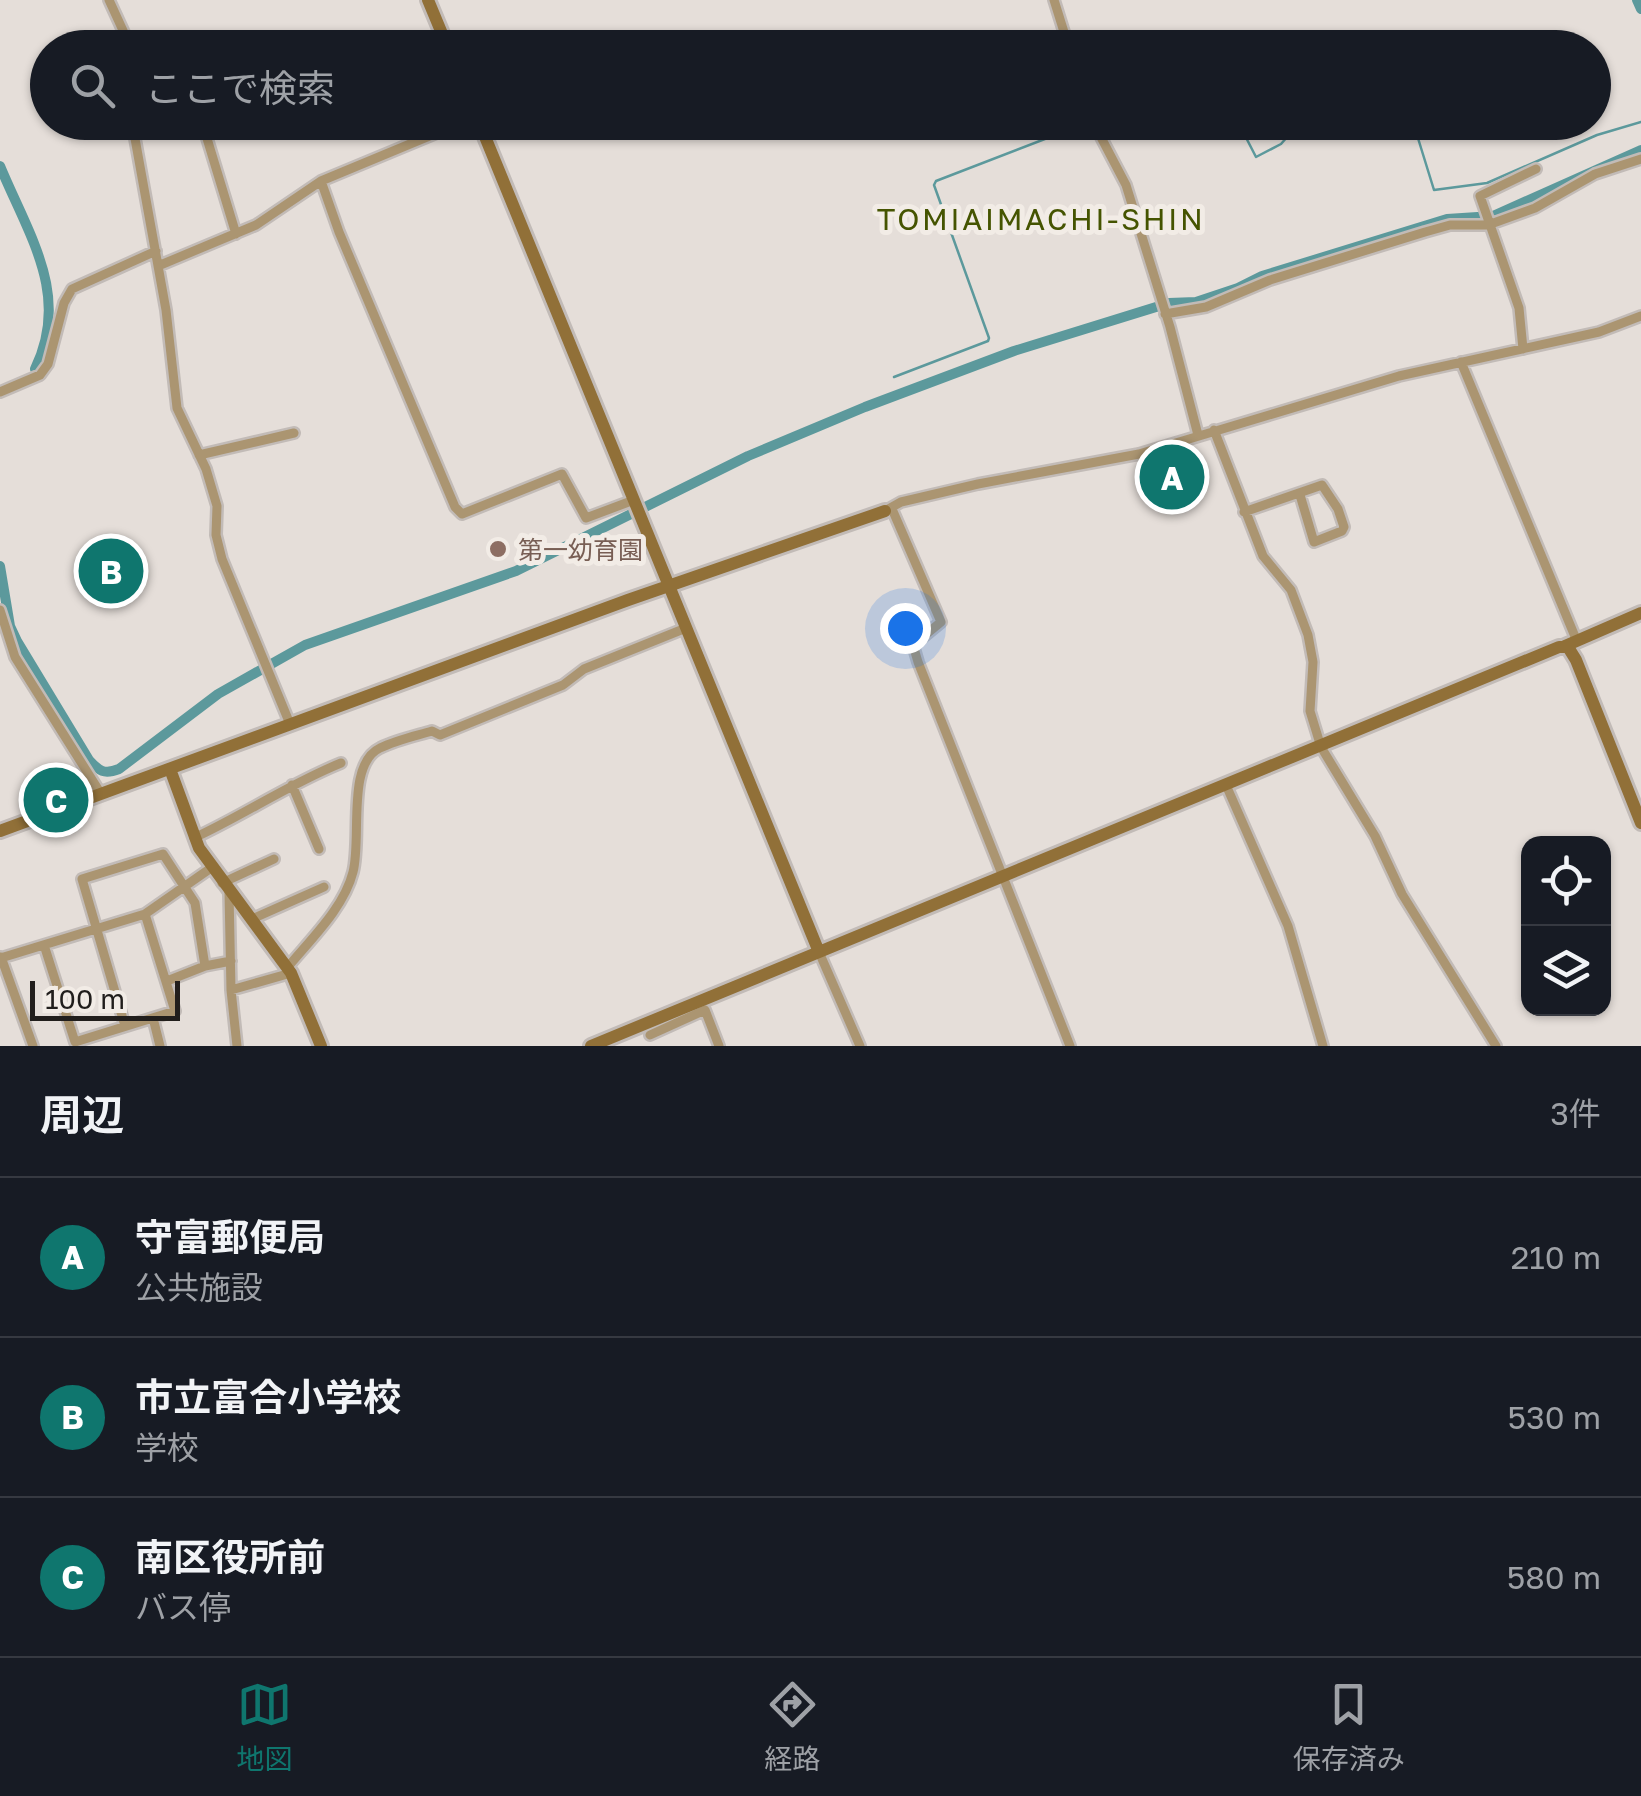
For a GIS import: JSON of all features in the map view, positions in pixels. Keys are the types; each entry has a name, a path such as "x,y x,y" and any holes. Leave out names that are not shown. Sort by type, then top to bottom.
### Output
{"street":[{"path":"109,0 123,30"},
{"path":"428,0 440,30"},
{"path":"1054,0 1063,30"},
{"path":"135,140 156,251 177,408 217,506 216,535 222,559 290,724"},
{"path":"207,140 236,234"},
{"path":"158,266 256,225 322,181 420,140"},
{"path":"486,140 860,1046"},
{"path":"1102,140 1126,185 1198,435"},
{"path":"1163,307 1206,307 1270,280 1425,232 1535,208 1595,174 1641,159"},
{"path":"1523,348 1519,308 1480,196 1536,169"},
{"path":"322,181 339,232 455,507 462,514 562,474 586,518 634,501"},
{"path":"0,392 40,375 48,364 64,303 72,289 156,251"},
{"path":"0,831 669,586 889,510 901,502 1139,454 1461,362 1598,332 1641,316"},
{"path":"1461,362 1641,823"},
{"path":"1214,430 1263,556 1291,590 1308,635 1313,662 1310,711 1320,746 1374,836 1402,894 1496,1046"},
{"path":"199,455 294,433"},
{"path":"1244,512 1300,495 1308,488 1324,486 1342,517 1342,531 1314,542 1300,495"},
{"path":"889,510 940,622 913,644 918,662 1070,1046"},
{"path":"0,610 15,657 102,794"},
{"path":"648,1030 819,952 1641,613"},
{"path":"231,990 289,970 336,907 353,874 359,820 358,776 376,749 432,731 440,734 563,685 584,670 686,628"},
{"path":"194,838 242,817 292,785 341,763"},
{"path":"170,769 194,838 211,868 289,970 321,1046"},
{"path":"292,785 319,849"},
{"path":"1217,789 1288,926 1323,1046"},
{"path":"124,1026 82,879 164,854 194,902 205,966"},
{"path":"226,887 274,859"},
{"path":"33,1046 1,956 145,914 211,868"},
{"path":"226,887 237,1046"},
{"path":"252,919 324,887"},
{"path":"44,945 76,1042 175,1011 145,914"},
{"path":"167,981 230,961"},
{"path":"592,1046 705,1010 720,1046"},
{"path":"153,1018 160,1046"},
{"path":"648,1030 655,1046"}],"waterway":[{"path":"1637,0 1641,9"},
{"path":"1611,131 1641,122"},
{"path":"894,377 989,338 934,185 936,181 1042,140"},
{"path":"1247,140 1256,157 1284,140"},
{"path":"1419,140 1434,190 1487,183 1586,140"},
{"path":"0,566 10,626 17,641 89,760 102,771 114,771 218,694 305,645 516,571 748,456 865,407 1014,351 1169,303 1196,302 1262,276 1447,219 1493,216 1641,150"},
{"path":"0,166 33,241 47,291 49,316 35,369"}],"place":[{"name":"守富郵便局","path":"1172,477"},
{"name":"第一幼育園","path":"498,549"},
{"name":"市立富合小学校","path":"111,571"},
{"name":"南区役所前","path":"56,800"}],"district":[{"name":"TOMIAIMACHI-SHIN","path":"1041,219"}]}
